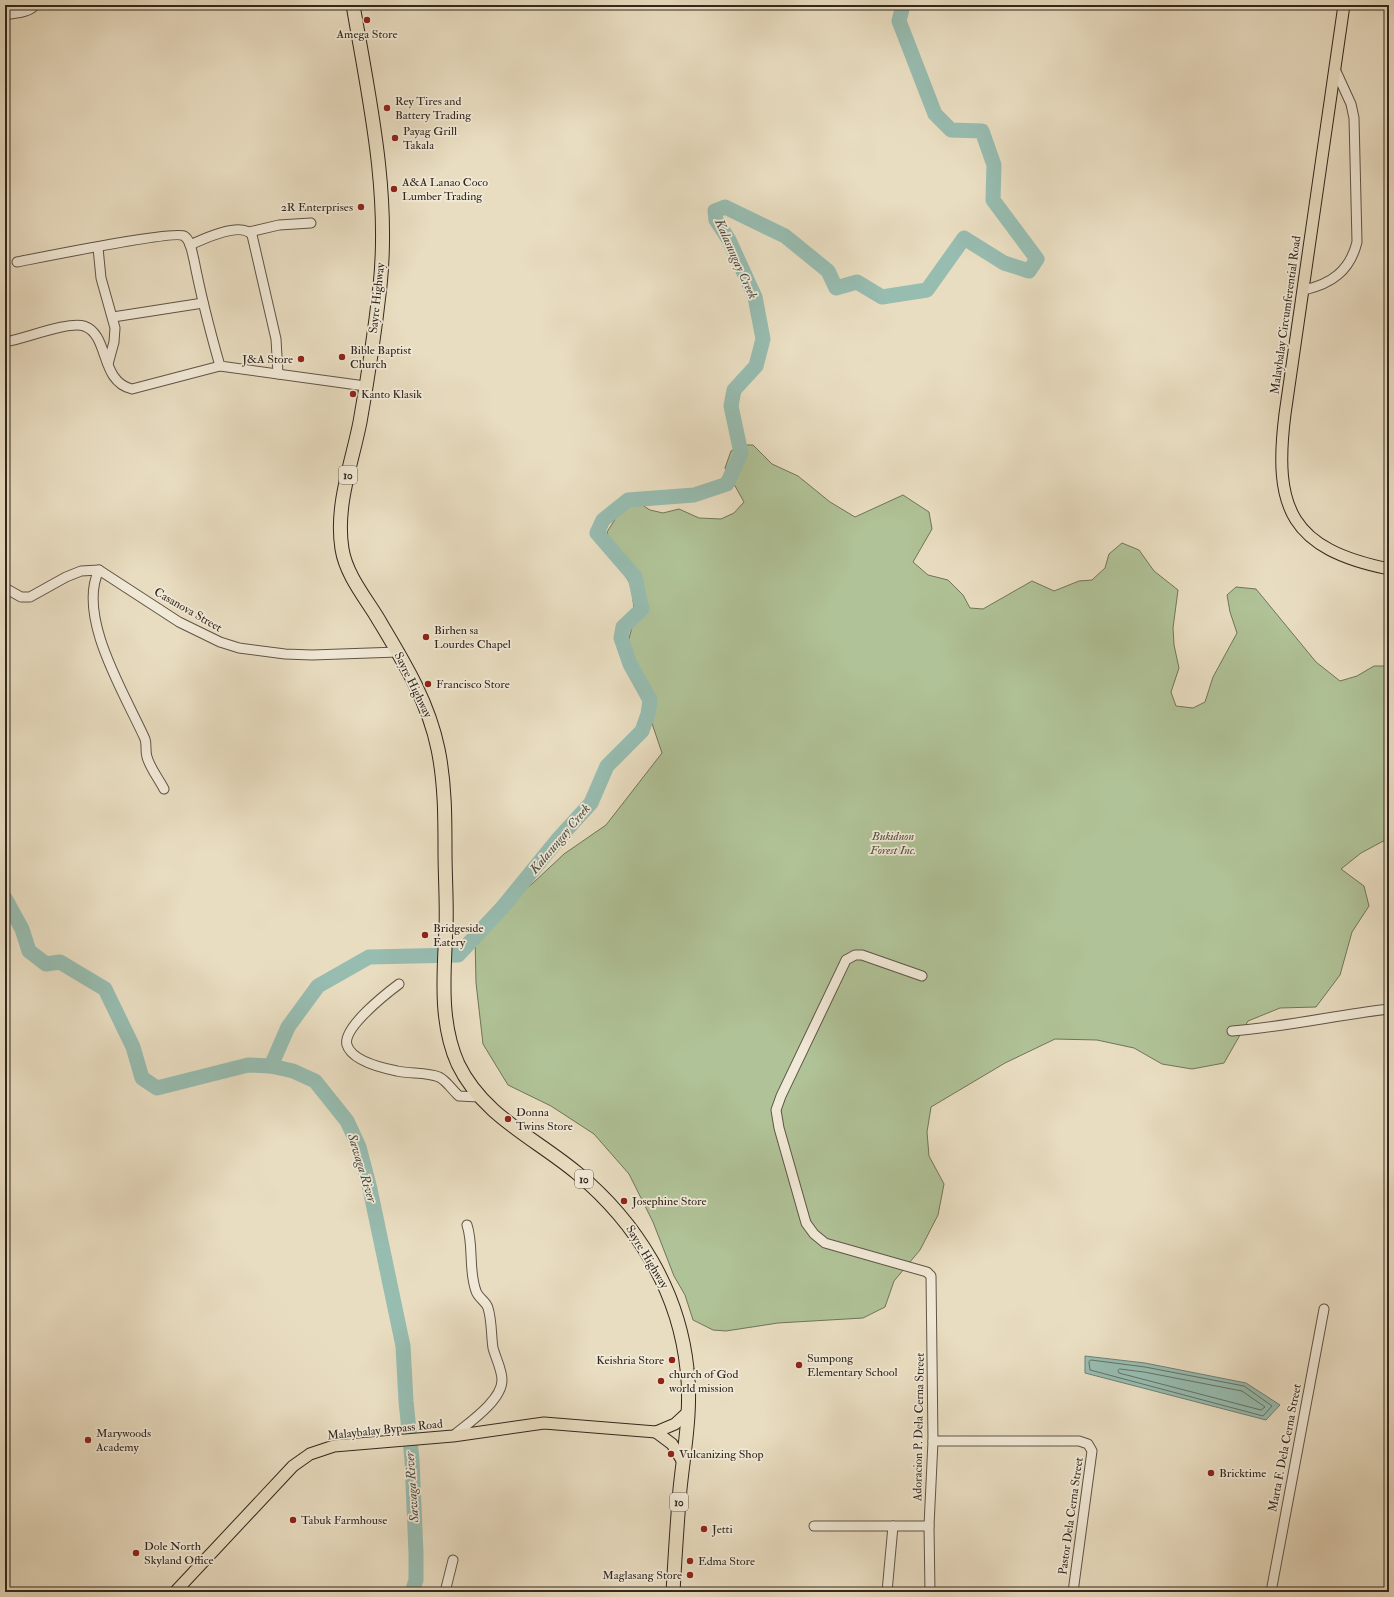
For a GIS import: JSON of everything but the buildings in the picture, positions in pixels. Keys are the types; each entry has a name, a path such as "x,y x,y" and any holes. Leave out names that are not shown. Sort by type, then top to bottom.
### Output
{"highway":[{"name":"Sayre Highway","path":"353,5 372,113 382,195 380,281 366,386 341,513 341,546 345,561 352,577 398,652 426,707 438,746 444,790 446,926 444,973 445,1011 451,1044 462,1071 479,1097 504,1120 573,1169 630,1227 642,1245 667,1289 680,1327 688,1374 688,1412"},
{"name":"10","path":"673,1592 688,1412"}],"main road":[{"name":"Malaybalay Circumferential Road","path":"1344,5 1283,432 1281,457 1286,498 1292,515 1310,538 1361,562 1389,568"},
{"name":"Malaybalay Bypass Road","path":"175,1592 302,1459 319,1450 334,1446 452,1436 544,1423 656,1432 675,1424 688,1412"},
{"path":"656,1432 672,1444 683,1462"}],"street":[{"path":"5,15 24,11 33,8 35,5"},
{"path":"1304,290 1316,288 1340,275 1354,254 1357,242 1354,118 1352,104 1335,69"},
{"path":"190,245 220,233 241,229 249,232 279,225 311,223"},
{"path":"249,232 254,240 276,339 278,374"},
{"path":"17,262 177,234 184,236 190,245 203,303 220,366"},
{"path":"98,248 101,278 115,328 114,342 108,364"},
{"path":"113,317 203,303"},
{"path":"5,342 28,338 58,328 83,326 92,331 99,341 116,382 132,389 220,366 366,386"},
{"path":"5,588 21,597 30,597 66,577 81,571 99,570 92,587 92,600 95,620 102,645 126,703 144,738 149,762 164,789"},
{"name":"Casanova Street","path":"99,570 179,622 220,642 239,648 261,652 305,655 398,652"},
{"name":"Adoracion P. Dela Cerna Street","path":"922,976 862,955 855,955 846,960 781,1096 776,1110 779,1128 806,1223 814,1234 824,1243 920,1270 929,1273 932,1279 933,1441 929,1526 930,1592"},
{"path":"399,984 369,1009 348,1035 347,1045 350,1050 364,1061 396,1071 438,1076 444,1080 459,1096 479,1097"},
{"path":"1232,1031 1276,1027 1342,1015 1389,1009"},
{"path":"452,1436 490,1403 498,1394 502,1379 492,1338 489,1310 476,1292 473,1276 472,1245 467,1224"},
{"name":"Marta F. Dela Cerna Street","path":"1271,1592 1324,1309"},
{"name":"Pastor Dela Cerna Street","path":"933,1441 1079,1441 1088,1444 1092,1451 1073,1592"},
{"path":"814,1526 929,1526"},
{"path":"887,1592 893,1526"},
{"path":"445,1592 453,1560"}],"green space":[{"name":"Bukidnon Forest Inc.","path":"740,445 753,445 772,464 798,476 830,502 855,517 903,495 929,512 932,529 913,562 928,575 948,580 963,595 970,608 983,609 1032,581 1054,591 1079,581 1092,580 1105,568 1109,554 1122,543 1139,550 1154,571 1178,590 1173,628 1174,645 1179,668 1171,692 1176,706 1193,708 1205,702 1213,677 1237,633 1230,612 1227,595 1236,587 1256,589 1316,662 1340,681 1357,676 1374,666 1389,666 1389,838 1361,853 1341,869 1364,886 1369,906 1352,932 1340,975 1316,1007 1280,1008 1248,1021 1224,1063 1192,1069 1162,1064 1134,1048 1097,1040 1055,1039 1005,1063 931,1107 927,1132 929,1156 944,1184 938,1215 920,1250 894,1281 885,1307 863,1318 778,1323 726,1331 713,1330 693,1320 685,1295 674,1276 653,1222 629,1174 594,1134 551,1106 508,1085 483,1044 476,983 475,936 502,908 533,883 564,854 606,825 662,753 635,673 628,642 635,616 631,585 615,560 607,532 621,510 636,501 650,510 663,513 679,509 699,518 721,519 734,513 744,502 725,468 731,451"}],"water":[{"path":"1085,1356 1145,1363 1246,1383 1280,1405 1266,1420 1085,1373"}],"waterway":[{"name":"Kalasungay Creek","path":"271,1066 288,1027 318,986 369,957 458,955 502,908 559,838 591,803 607,766 642,731 648,714 650,700 630,664 621,638 623,627 642,609 635,577 597,533 603,520 628,500 694,495 727,484 741,453 731,406 734,390 756,366 763,339 755,297 729,240 716,220 715,211 725,207 785,236 828,271 836,288 857,282 882,297 927,290 964,238 1004,263 1029,271 1037,259 993,200 994,165 982,131 951,130 935,114 899,21 903,5"},
{"name":"Sawaga River","path":"5,898 22,929 29,951 46,964 60,962 105,989 133,1047 142,1078 157,1088 248,1065 271,1066 293,1071 315,1081 347,1121 359,1147 370,1189 403,1346 406,1401 412,1460 416,1553 416,1580 412,1592"}],"place":[{"name":"Amega Store","path":"367,20"},
{"name":"Rey Tires and Battery Trading","path":"387,108"},
{"name":"Payag Grill Takala","path":"395,138"},
{"name":"A&A Lanao Coco Lumber Trading","path":"394,189"},
{"name":"2R Enterprises","path":"361,207"},
{"name":"Bible Baptist Church","path":"342,357"},
{"name":"J&A Store","path":"301,359"},
{"name":"Kanto Klasik","path":"353,394"},
{"name":"Birhen sa Lourdes Chapel","path":"426,637"},
{"name":"Francisco Store","path":"428,684"},
{"name":"Bridgeside Eatery","path":"425,935"},
{"name":"Donna Twins Store","path":"508,1119"},
{"name":"Josephine Store","path":"624,1201"},
{"name":"Keishria Store","path":"672,1360"},
{"name":"Sumpong Elementary School","path":"799,1365"},
{"name":"church of God world mission","path":"661,1381"},
{"name":"Marywoods Academy","path":"88,1440"},
{"name":"Vulcanizing Shop","path":"671,1454"},
{"name":"Bricktime","path":"1211,1473"},
{"name":"Tabuk Farmhouse","path":"293,1520"},
{"name":"Jetti","path":"704,1529"},
{"name":"Dole North Skyland Office","path":"136,1553"},
{"name":"Edma Store","path":"690,1561"},
{"name":"Maglasang Store","path":"690,1575"}]}
